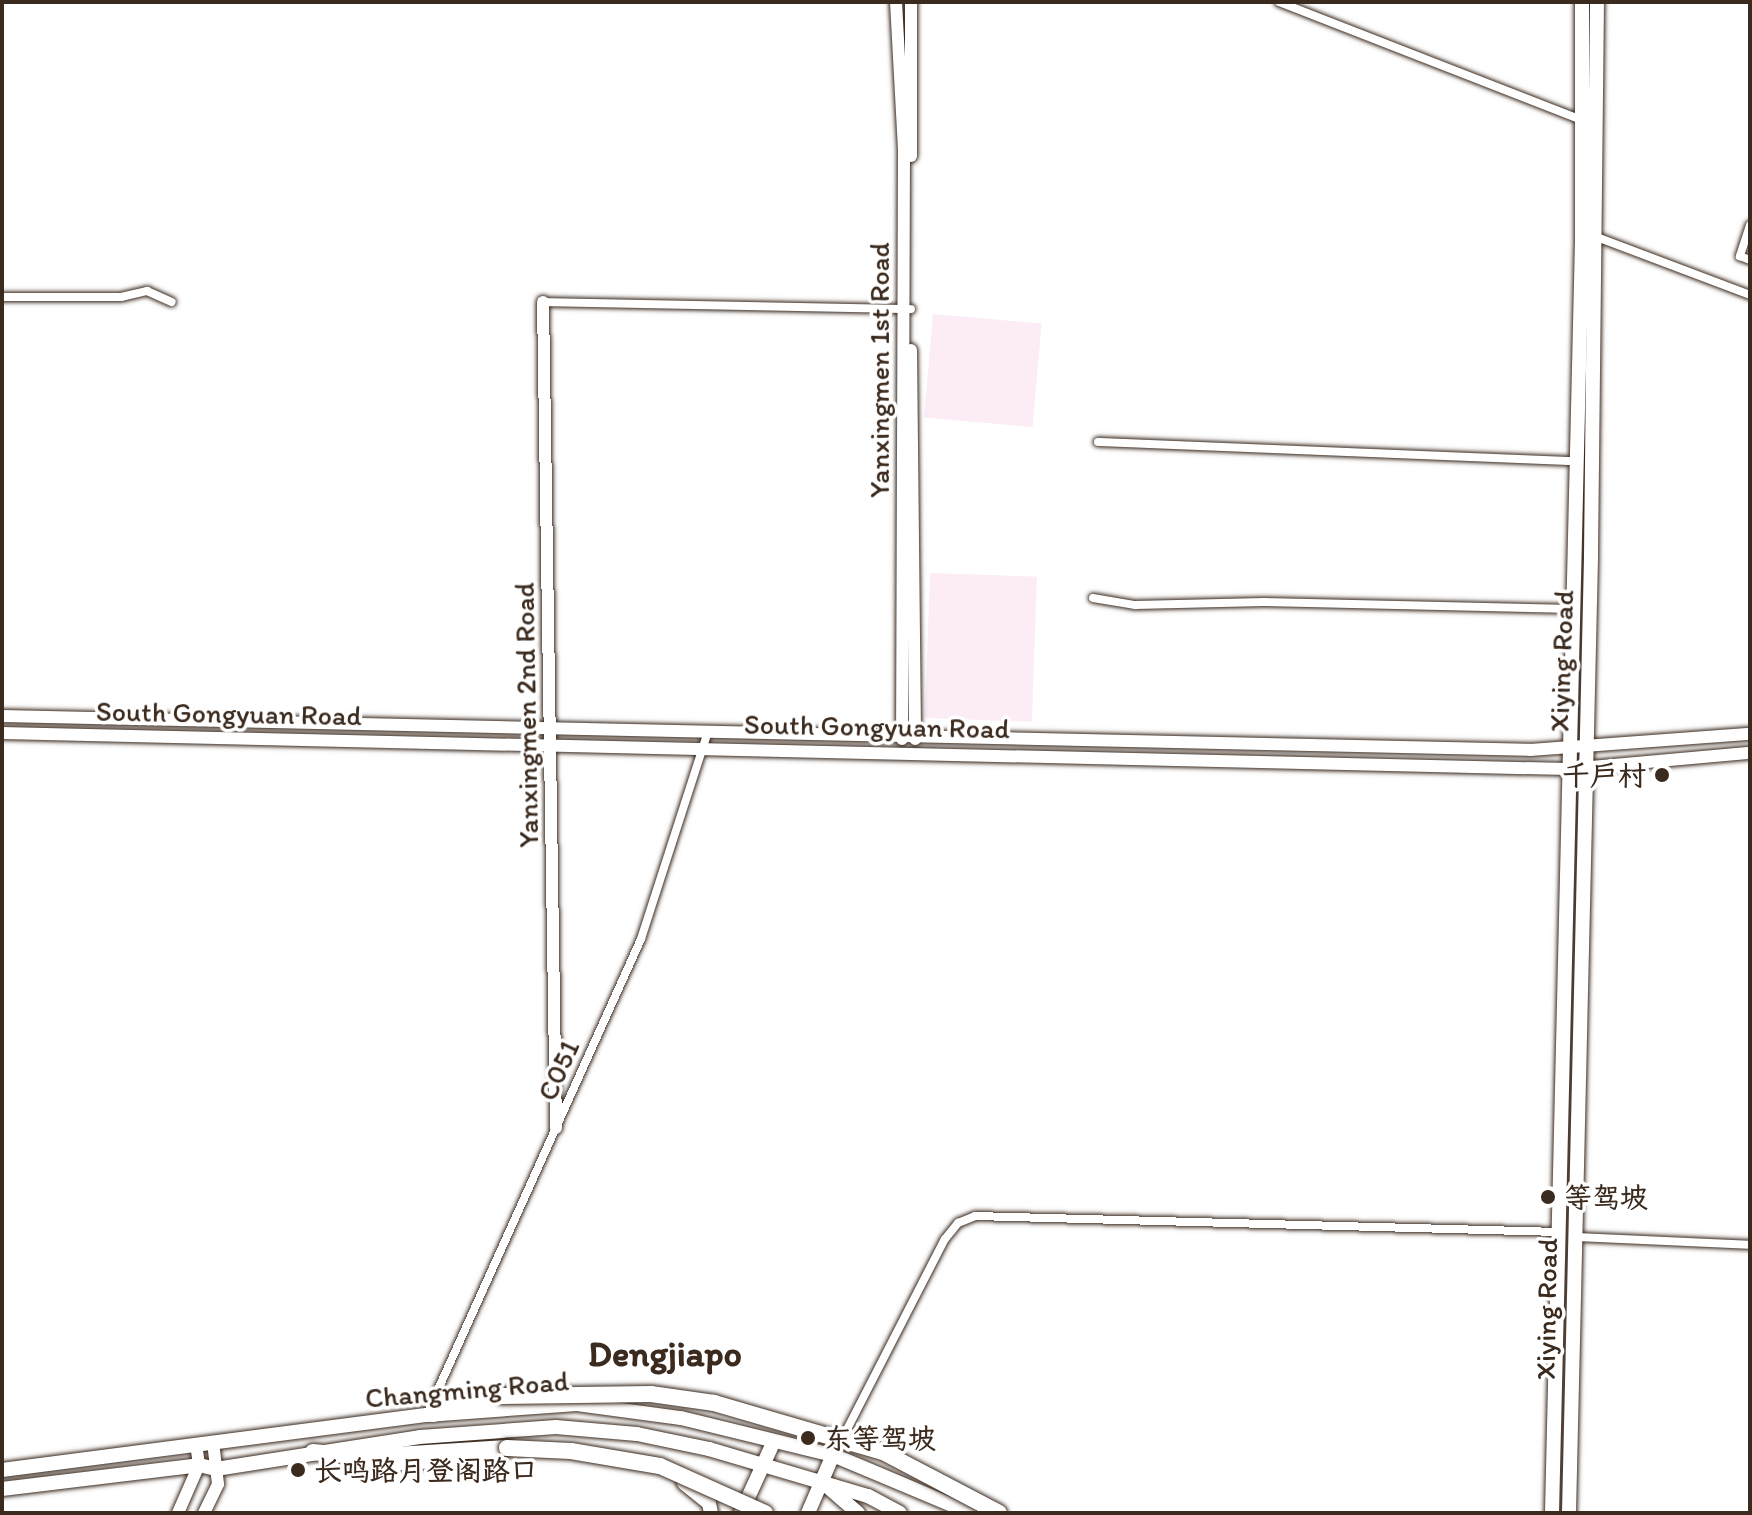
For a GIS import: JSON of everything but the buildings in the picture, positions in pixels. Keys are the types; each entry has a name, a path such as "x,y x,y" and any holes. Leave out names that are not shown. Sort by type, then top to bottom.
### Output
{"highway":[{"path":"430,1415 502,1396 651,1394 729,1406 883,1452 999,1513"},
{"path":"313,1452 364,1457 507,1448 571,1451 660,1466 765,1513"}],"main road":[{"name":"Yanxingmen 1st Road","path":"896,2 904,150 907,309 909,739"},
{"name":"Yanxingmen 1st Road","path":"907,309 911,2"},
{"name":"Xiying Road","path":"1552,1513 1566,1234 1577,768 1573,609 1583,121 1582,2"},
{"name":"Xiying Road","path":"1577,749 1597,2"},
{"name":"Yanxingmen 2nd Road","path":"543,302 556,1128"},
{"name":"South Gongyuan Road","path":"2,716 551,739"},
{"name":"South Gongyuan Road","path":"2,733 705,741 1577,768 1750,753"},
{"name":"South Gongyuan Road","path":"705,741 909,739 1577,749 1750,734"},
{"name":"Xiying Road","path":"1566,1234 1569,1513"},
{"name":"Changming Road","path":"2,1470 430,1415 577,1404 681,1418 773,1443 833,1455 971,1513"},
{"name":"Changming Road","path":"2,1489 199,1465 216,1469 313,1452 479,1431 556,1427 649,1436 822,1482 900,1513"},
{"path":"204,1513 218,1484 213,1442"},
{"path":"741,1513 766,1466 773,1443"},
{"path":"178,1513 199,1465 196,1444"},
{"path":"313,1452 376,1465 527,1455 616,1463 694,1488 711,1513"},
{"path":"809,1512 833,1455"},
{"path":"822,1482 858,1513"}],"street":[{"path":"1279,2 1583,121"},
{"path":"1750,225 1740,256 1750,260"},
{"path":"1593,236 1750,295"},
{"path":"2,297 121,297 147,291 172,302"},
{"path":"543,302 907,309"},
{"path":"1098,442 1577,461"},
{"path":"1093,598 1135,605 1264,602 1573,609"},
{"name":"C051","path":"430,1415 641,939 705,741"},
{"path":"833,1455 945,1239 958,1223 975,1216 1566,1234 1750,1245"}],"shaded area":[{"path":"933,314 1042,323 1033,427 924,418"},
{"path":"930,573 1037,577 1032,722 925,718"}],"place":[{"name":"千户村","path":"1662,775"},
{"name":"等驾坡","path":"1548,1197"},
{"name":"东等驾坡","path":"808,1438"},
{"name":"长鸣路月登阁路口","path":"298,1470"}],"district":[{"name":"Dengjiapo","path":"665,1354"}]}
